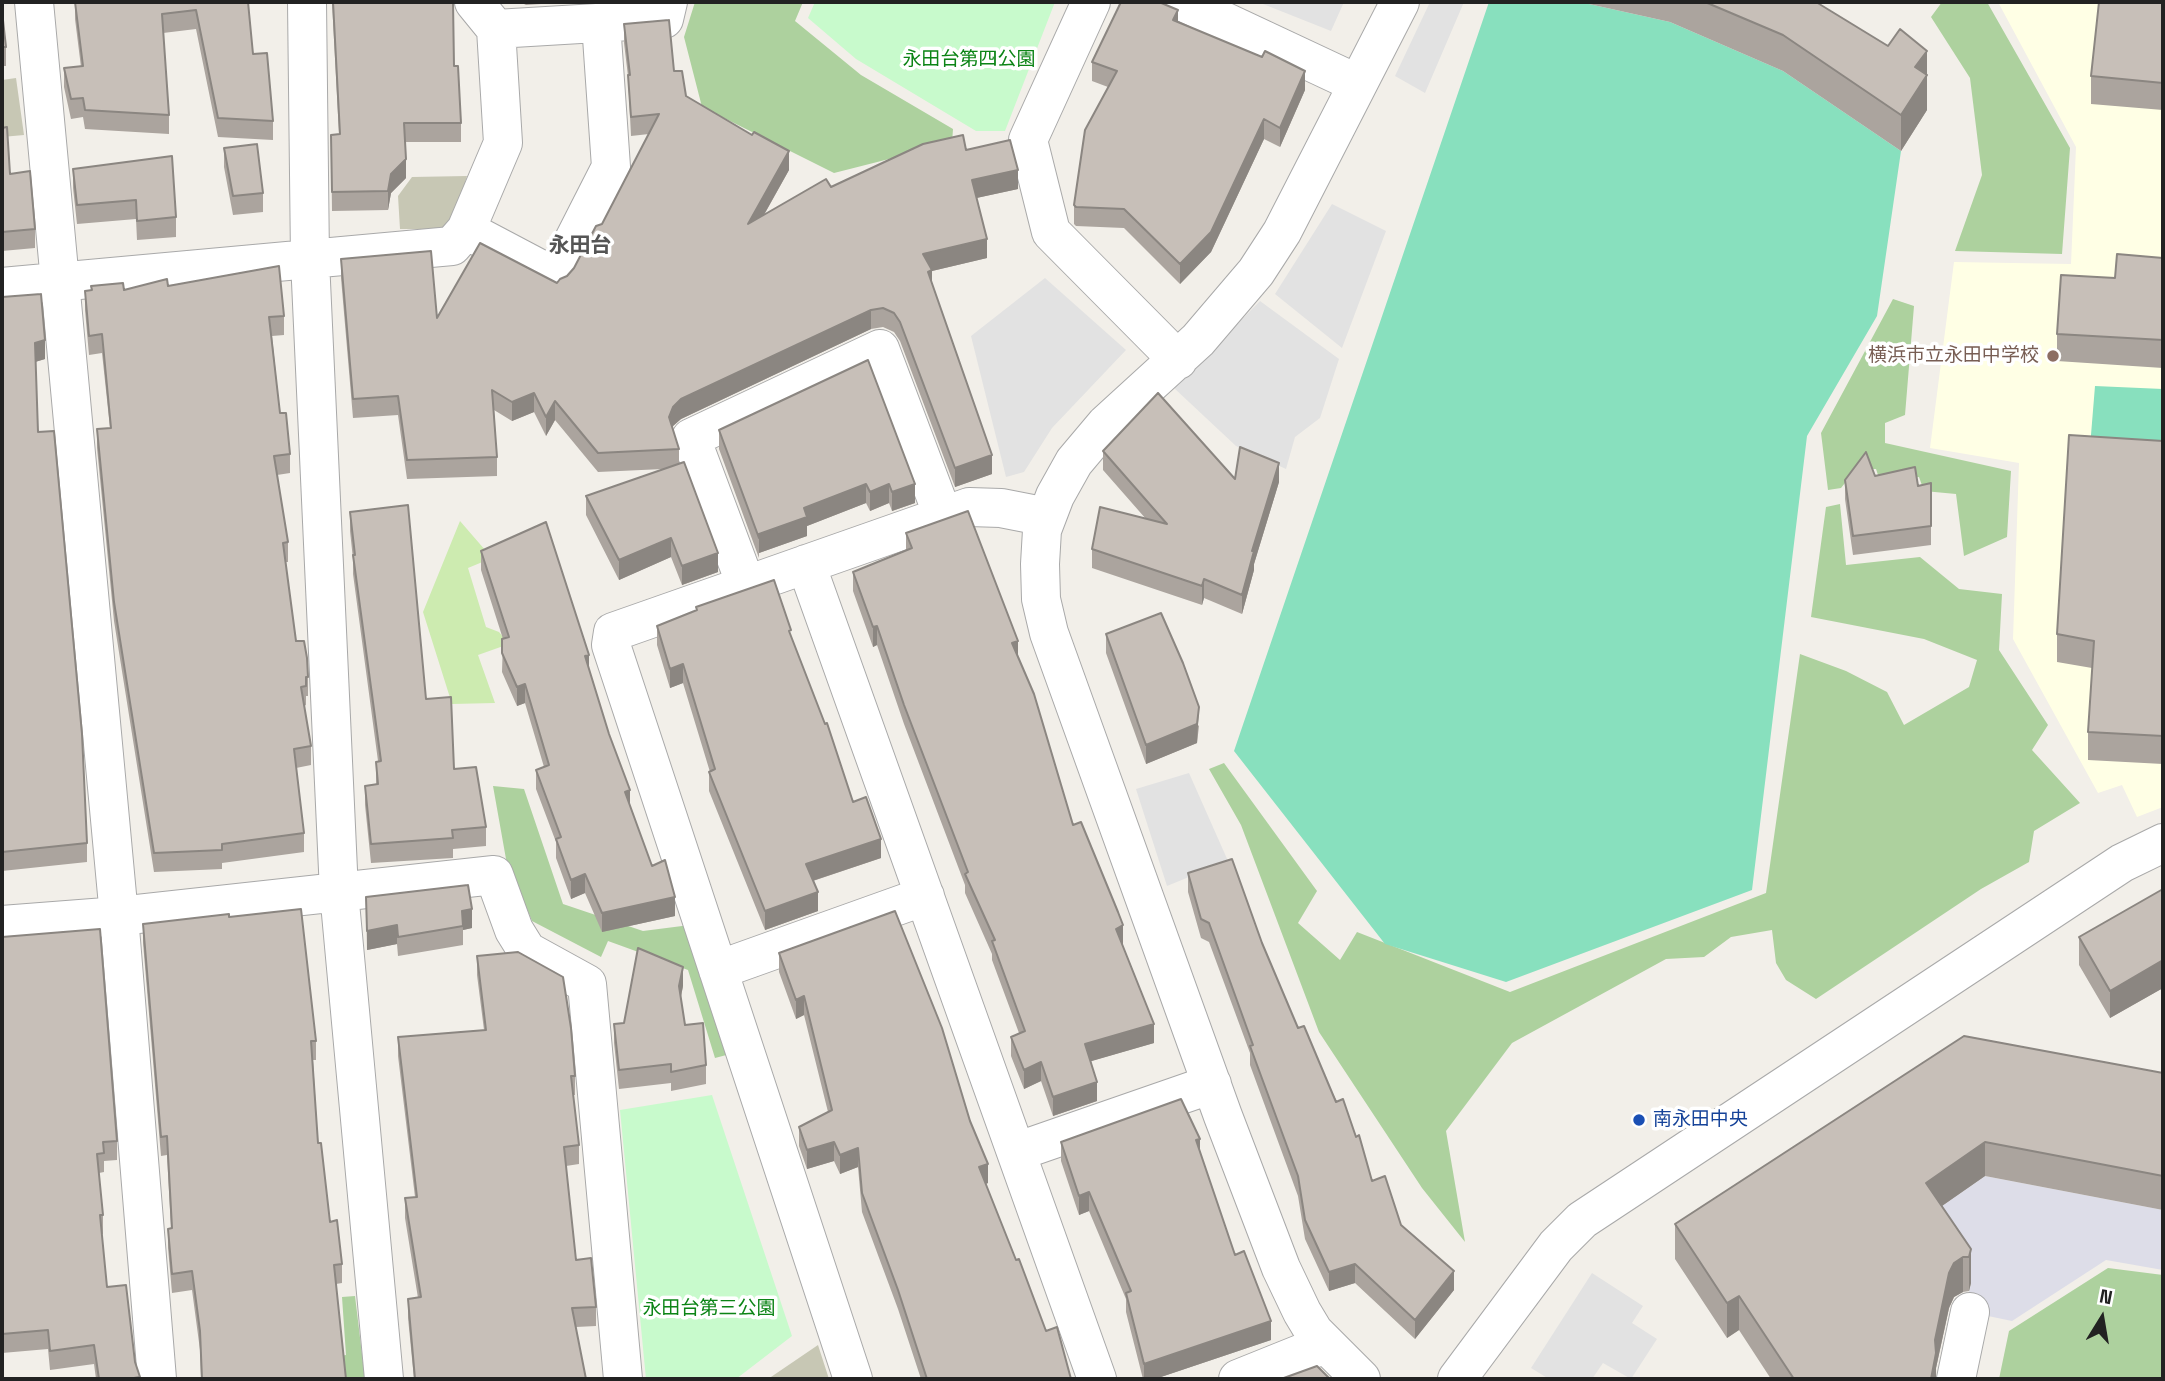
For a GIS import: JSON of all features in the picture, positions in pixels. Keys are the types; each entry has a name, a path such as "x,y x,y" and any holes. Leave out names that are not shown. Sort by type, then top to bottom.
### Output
{"street":[{"path":"34,2 119,916 157,1379"},
{"path":"306,2 310,260 339,892 384,1379"},
{"path":"2,287 452,246 466,230 503,143 485,15 601,23 664,19 668,2"},
{"path":"1091,2 1028,140 1051,232 1178,360"},
{"path":"1183,2 1358,84"},
{"path":"1362,1379 1325,1344 1308,1322 1290,1288 1212,1084 1049,633 1041,599 1040,564 1042,530 1055,496 1074,462 1106,424 1178,360 1256,272 1282,232 1400,2"},
{"path":"466,230 555,277 611,167 601,23"},
{"path":"746,585 691,438 880,349 943,516"},
{"path":"853,1379 611,645 613,632 968,507 1001,508 1047,517"},
{"path":"806,564 1097,1379"},
{"path":"1457,1379 1556,1246 1582,1220 2122,863 2163,843"},
{"path":"2,925 119,916 494,875 514,930 527,951 587,984 622,1379"},
{"path":"718,970 925,896"},
{"path":"1016,1152 1212,1084"},
{"path":"1956,1379 1970,1312"},
{"path":"1238,1379 1325,1344"}],"shaded area":[{"path":"1258,2 1344,2 1331,31"},
{"path":"1430,2 1464,2 1425,93 1395,76"},
{"name":"横浜市立永田中学校","path":"1998,2 2163,2 2163,807 2137,817 2122,785 2098,793 2013,639 2019,463 1930,448 1954,262 2071,264 2076,147"},
{"path":"16,78 24,135 2,137 2,80"},
{"path":"467,176 451,229 400,229 398,196 412,177"},
{"path":"1332,204 1386,231 1342,348 1275,294"},
{"path":"1045,278 1126,350 1052,428 1024,472 1006,477 971,336"},
{"path":"1260,301 1339,359 1320,418 1295,437 1286,469 1236,446 1174,388"},
{"path":"1189,773 1228,861 1167,886 1136,789"},
{"path":"1985,1176 2163,1210 2163,1270 2106,1260 2012,1321 1964,1311 1971,1283 1926,1217"},
{"path":"1592,1273 1643,1306 1632,1323 1657,1339 1631,1379 1603,1363 1592,1379 1549,1379 1531,1368"},
{"path":"818,1345 829,1379 768,1379"}],"green space":[{"path":"695,2 803,2 795,21 861,75 953,129 952,143 834,173 702,107 684,37"},
{"name":"永田台第四公園","path":"815,2 1055,2 1005,131 976,131 856,59 808,18"},
{"path":"1489,2 1580,2 1670,22 1783,71 1901,151 1877,316 1807,436 1752,890 1506,982 1385,944 1234,751"},
{"path":"1942,2 1987,2 2070,148 2062,254 1955,251 1982,175 1970,78 1931,17"},
{"path":"1893,299 1914,306 1905,415 1885,423 1885,443 2011,471 2007,537 1964,556 1956,494 1924,491 1919,477 1880,481 1876,469 1856,469 1841,488 1828,490 1821,433"},
{"path":"2095,386 2163,389 2163,455 2090,447"},
{"path":"1840,504 1846,565 1920,557 1959,589 2002,594 1999,650 2048,725 2032,750 2080,803 2034,831 2029,862 1981,889 1816,999 1786,980 1776,963 1772,930 1731,937 1704,957 1666,959 1512,1043 1446,1131 1465,1242 1422,1188 1319,1032 1241,825 1209,769 1224,763 1317,891 1298,923 1340,960 1357,932 1510,992 1766,893 1800,654 1846,671 1887,692 1904,725 1969,687 1977,660 1924,639 1811,617 1826,507"},
{"path":"460,521 492,558 468,568 486,627 499,632 509,644 478,655 495,703 452,704 423,612"},
{"path":"493,786 524,789 563,904 643,931 690,925 734,1053 715,1058 688,970 608,941 601,957 532,921 506,859"},
{"name":"永田台第三公園","path":"712,1095 792,1336 736,1379 646,1379 620,1110"},
{"path":"2108,1268 2163,1275 2163,1378 1999,1379 2009,1331"},
{"path":"355,1296 365,1379 276,1379 274,1365 346,1355 342,1297"}],"building":[{"path":"75,2 248,2 253,54 267,53 273,121 218,118 196,10 162,14 169,115 85,110 83,98 71,99 64,68 83,66"},
{"path":"333,2 453,2 454,66 458,66 461,123 404,123 406,159 391,174 388,191 332,192 331,135 340,134"},
{"path":"1121,2 1159,2 1178,10 1173,20 1262,57 1265,51 1305,71 1280,128 1264,119 1211,232 1180,264 1124,209 1074,205 1085,130 1117,71 1092,62"},
{"path":"1705,2 1816,2 1888,46 1900,29 1927,51 1915,67 1927,75 1901,115 1783,35"},
{"path":"2099,2 2163,2 2163,83 2091,76"},
{"path":"2,11 6,47 2,47"},
{"path":"669,20 674,71 682,71 686,96 752,135 754,132 789,151 748,224 826,179 831,187 923,144 963,135 966,150 1010,140 1018,170 972,180 987,239 923,254 932,270 928,272 992,455 955,468 900,322 894,313 883,308 871,310 681,399 673,407 669,417 679,449 598,453 555,401 546,417 534,393 512,402 492,390 497,457 407,460 398,396 353,399 341,259 431,251 437,318 480,243 557,283 567,276 596,226 602,224 659,114 631,117 630,75 624,24"},
{"path":"7,127 10,174 30,171 35,229 2,232 2,128"},
{"path":"257,144 263,193 233,196 224,148"},
{"path":"172,156 176,217 137,221 136,200 77,205 73,169"},
{"path":"2117,254 2163,258 2163,340 2057,334 2061,275 2115,278"},
{"path":"279,266 284,316 269,317 280,413 286,413 290,454 274,456 288,542 283,543 296,641 304,641 307,658 308,677 306,686 301,687 311,746 294,749 304,833 222,844 222,850 154,853 114,602 97,429 111,428 102,334 89,336 85,291 92,290 91,286 123,283 124,290 167,279 168,286"},
{"path":"41,294 45,340 35,343 38,432 54,431 82,734 87,843 2,852 2,297"},
{"path":"868,360 915,484 892,492 889,484 870,492 866,484 804,508 807,517 759,534 759,538 719,430"},
{"path":"1158,393 1235,479 1240,447 1279,463 1252,551 1242,595 1204,579 1202,586 1092,549 1100,507 1167,524 1103,451"},
{"path":"2069,435 2163,441 2163,736 2088,732 2094,641 2057,634"},
{"path":"1866,452 1875,476 1915,467 1918,486 1931,483 1931,526 1853,536 1845,480"},
{"path":"684,462 718,553 682,566 671,538 619,560 586,496"},
{"path":"408,505 426,699 451,697 454,769 476,767 486,827 452,830 453,838 371,844 365,786 378,784 376,762 381,761 353,555 350,512"},
{"path":"968,511 1018,641 1012,643 1034,694 1073,825 1081,822 1118,912 1123,925 1116,929 1154,1024 1085,1044 1097,1082 1053,1097 1041,1062 1024,1070 1011,1037 1025,1031 992,941 995,940 965,874 968,872 877,626 873,627 853,572 912,548 906,533"},
{"path":"546,522 589,655 585,656 609,734 630,790 625,792 652,866 665,860 675,897 602,913 585,874 571,880 556,839 561,837 536,770 549,765 525,684 517,687 502,653 502,639 509,637 481,551"},
{"path":"774,580 791,630 789,631 825,724 827,723 853,802 866,797 881,839 806,864 818,892 765,911 709,772 715,769 683,664 670,669 657,626 697,610 696,607"},
{"path":"1161,613 1199,707 1197,724 1146,745 1106,634"},
{"path":"1232,859 1262,943 1298,1028 1304,1026 1336,1102 1343,1099 1356,1137 1359,1135 1372,1181 1385,1176 1401,1225 1454,1271 1415,1320 1355,1264 1329,1272 1305,1220 1298,1176 1250,1046 1253,1045 1209,923 1201,919 1188,873"},
{"path":"468,885 472,909 462,911 463,926 398,937 397,925 367,931 366,897"},
{"path":"2163,889 2163,960 2110,991 2079,937"},
{"path":"301,909 316,1041 311,1041 318,1143 321,1143 330,1222 337,1220 342,1264 334,1265 346,1379 202,1379 200,1331 192,1271 172,1274 168,1229 172,1228 167,1136 161,1137 143,924"},
{"path":"895,911 942,1028 970,1121 988,1164 979,1167 1016,1260 1019,1259 1046,1331 1057,1327 1071,1379 927,1379 862,1193 858,1148 840,1155 834,1142 807,1150 799,1127 832,1110 804,996 796,1000 779,953"},
{"path":"100,929 117,1141 103,1142 104,1153 97,1154 103,1215 100,1215 107,1287 126,1285 135,1362 140,1377 128,1379 99,1379 94,1345 50,1351 48,1330 2,1334 2,937"},
{"path":"638,948 683,967 679,986 685,1025 703,1023 706,1065 671,1072 671,1064 619,1070 614,1024 624,1023"},
{"path":"518,952 563,977 571,1028 575,1076 571,1076 579,1145 564,1147 576,1260 591,1258 596,1307 572,1308 586,1379 415,1379 408,1299 421,1297 405,1198 417,1197 398,1037 486,1030 477,956"},
{"path":"1964,1036 2163,1073 2163,1176 1985,1142 1926,1183 1971,1249 1969,1257 1963,1257 1954,1263 1949,1273 1935,1340 1936,1353 1931,1379 1794,1379 1739,1296 1727,1303 1675,1224"},
{"path":"1181,1099 1200,1139 1196,1140 1235,1255 1244,1251 1271,1321 1144,1364 1126,1293 1131,1291 1089,1192 1079,1196 1061,1142"},
{"path":"1317,1366 1330,1379 1281,1379"}],"place":[{"name":"横浜市立永田中学校","path":"2053,356"},
{"name":"南永田中央","path":"1639,1120"}],"district":[{"name":"永田台","path":"580,246"}]}
